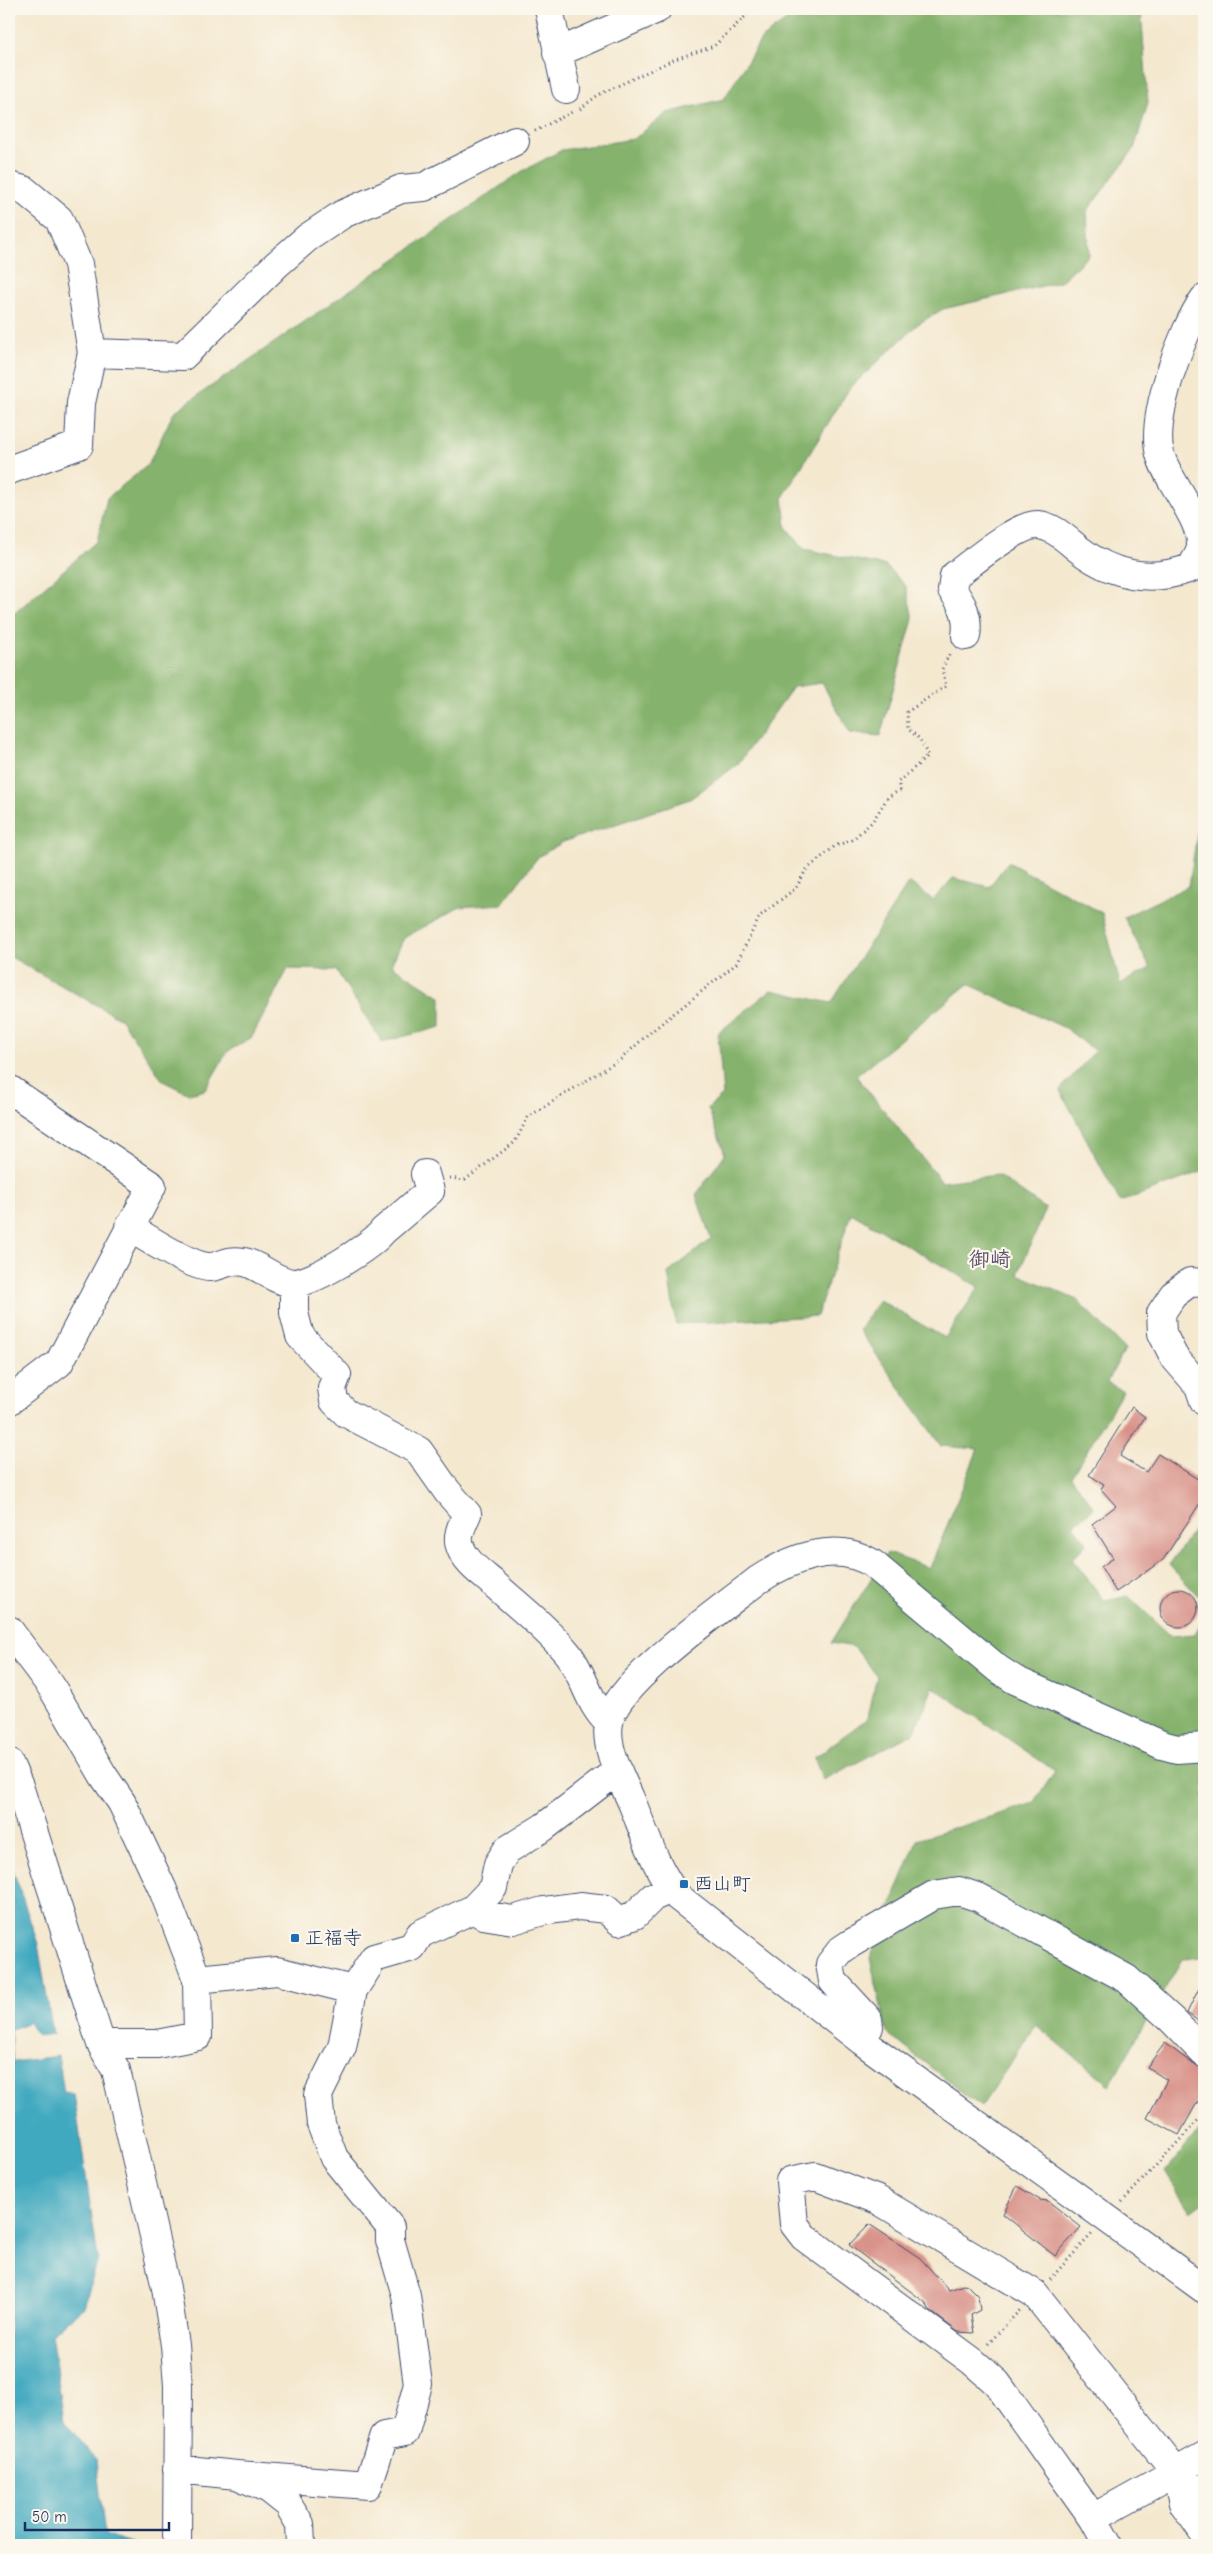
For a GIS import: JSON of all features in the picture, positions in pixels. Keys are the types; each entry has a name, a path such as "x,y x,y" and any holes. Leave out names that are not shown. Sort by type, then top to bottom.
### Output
{"street":[{"path":"549,9 566,89"},
{"path":"557,53 642,12"},
{"path":"92,353 183,356 276,264 307,238 343,214 401,188 424,187 514,141"},
{"path":"9,186 24,190 59,219 78,264 92,353 81,402 80,445 9,470"},
{"path":"966,636 968,624 963,604 952,590 954,576 1020,529 1038,525 1058,532 1095,562 1130,575 1173,574 1191,568 1201,549 1199,532 1160,455 1157,437 1164,402 1180,344 1204,299"},
{"path":"9,1088 152,1186 59,1363 9,1401"},
{"path":"129,1227 172,1254 210,1267 228,1260 246,1263 269,1276 294,1284 317,1276 360,1252 377,1239 383,1231 430,1192 425,1174"},
{"path":"1204,1283 1190,1282 1173,1295 1162,1313 1162,1332 1174,1357 1199,1386 1204,1401"},
{"path":"294,1284 294,1313 300,1336 337,1376 332,1388 334,1401 346,1413 419,1451 446,1491 467,1514 460,1529 459,1546 471,1564 545,1630 569,1655 585,1684 597,1712 609,1723"},
{"path":"1204,1747 1177,1749 1162,1745 1015,1680 998,1669 873,1564 854,1554 839,1552 795,1560 778,1567 758,1580 637,1677 619,1699 609,1723 610,1747 618,1770 661,1871 671,1889 688,1907 862,2041 1204,2289"},
{"path":"9,1630 51,1686 103,1775 122,1803 163,1890 197,1979 198,2036 158,2044 101,2044"},
{"path":"9,1763 19,1786 101,2044 116,2070 166,2288 175,2346 178,2386 177,2545"},
{"path":"177,2469 368,2485 384,2436 405,2432 418,2384 406,2295 390,2240 390,2227 334,2158 321,2124 318,2095 342,2047 353,1990 374,1958 412,1947 420,1934 473,1909 493,1888 498,1864 506,1850 544,1827 618,1770"},
{"path":"473,1909 483,1915 513,1920 543,1911 580,1906 606,1909 618,1921 634,1915 653,1897 671,1889"},
{"path":"862,2041 869,2027 868,2019 833,1982 830,1964 835,1956 850,1944 934,1895 959,1891 980,1898 1127,1979 1172,2020 1204,2054"},
{"path":"197,1979 277,1971 353,1990"},
{"path":"1108,2545 1093,2518 997,2383 972,2361 804,2237 794,2224 790,2181 815,2176 878,2200 1035,2294 1176,2472 1204,2495"},
{"path":"1093,2518 1204,2456"},
{"path":"1176,2472 1183,2504 1204,2533"},
{"path":"237,2475 269,2489 288,2504 300,2524 301,2545"}],"path":[{"path":"514,141 584,106 598,95 676,59 714,46 753,9"},
{"path":"425,1174 465,1180 515,1142 528,1117 621,1059 647,1035 736,964 760,916 796,888 806,870 835,846 852,840 872,822 888,797 900,790 898,782 928,756 920,739 908,729 907,712 946,686 942,669 947,655 966,636"},
{"path":"972,2361 1204,2114"}],"green space":[{"path":"803,9 1141,10 1148,103 1134,149 1087,211 1089,255 1060,282 943,309 918,324 849,389 783,497 786,527 804,549 886,566 906,586 913,619 880,736 850,733 822,683 793,687 738,764 690,799 563,842 538,857 502,904 460,907 404,938 391,965 441,997 441,1027 382,1042 336,970 288,969 252,1037 227,1052 205,1090 189,1094 163,1081 121,1019 9,956 9,618 97,541 107,498 148,465 174,412 521,172 562,150 634,139 667,113 724,99 762,38"},
{"path":"1204,789 1204,1171 1120,1202 1060,1090 1095,1051 1065,1028 968,984 856,1076 942,1182 997,1175 1046,1209 1018,1274 1077,1300 1125,1349 1107,1382 1123,1391 1071,1477 1094,1508 1073,1525 1087,1543 1072,1559 1105,1601 1128,1596 1171,1636 1195,1634 1204,1617 1204,1958 1182,1959 1110,2085 1036,2025 981,2107 887,2033 870,1958 917,1840 1034,1803 1055,1771 933,1687 914,1733 823,1780 814,1758 868,1718 877,1676 854,1647 831,1643 887,1553 930,1568 978,1449 941,1446 859,1330 879,1300 945,1338 979,1287 851,1213 817,1316 676,1324 668,1273 711,1239 696,1195 725,1154 708,1108 723,1095 718,1033 771,990 831,1003 909,882 933,900 953,878 989,887 1008,862 1102,913 1120,984 1150,968 1124,917 1189,886"},
{"path":"1204,1516 1204,1602 1169,1565"},
{"path":"1204,2125 1204,2201 1190,2211 1165,2172"}],"water":[{"path":"9,1858 38,1944 53,2034 37,2036 29,2022 10,2030 13,2062 58,2056 64,2092 74,2094 98,2259 84,2307 51,2334 64,2421 96,2460 105,2535 139,2545 9,2545"}],"building":[{"path":"1132,1407 1145,1417 1120,1456 1146,1472 1158,1454 1204,1483 1204,1497 1163,1560 1116,1592 1101,1567 1113,1558 1092,1524 1116,1506 1101,1489 1104,1484 1089,1475"},
{"path":"1179,1589 1193,1594 1198,1608 1193,1622 1179,1627 1165,1622 1160,1608 1165,1594"},
{"path":"1204,1978 1204,2025 1187,2013"},
{"path":"1165,2043 1193,2064 1204,2068 1204,2106 1198,2101 1179,2135 1147,2118 1167,2080 1147,2067"},
{"path":"1017,2186 1040,2200 1048,2201 1081,2227 1055,2256 1003,2214"},
{"path":"869,2224 920,2258 949,2290 966,2284 978,2296 980,2310 971,2315 974,2333 958,2332 930,2311 926,2303 849,2245"}],"place":[{"name":"西山町","path":"684,1884"},
{"name":"正福寺","path":"295,1938"}],"district":[{"name":"御崎","path":"990,1259"}]}
